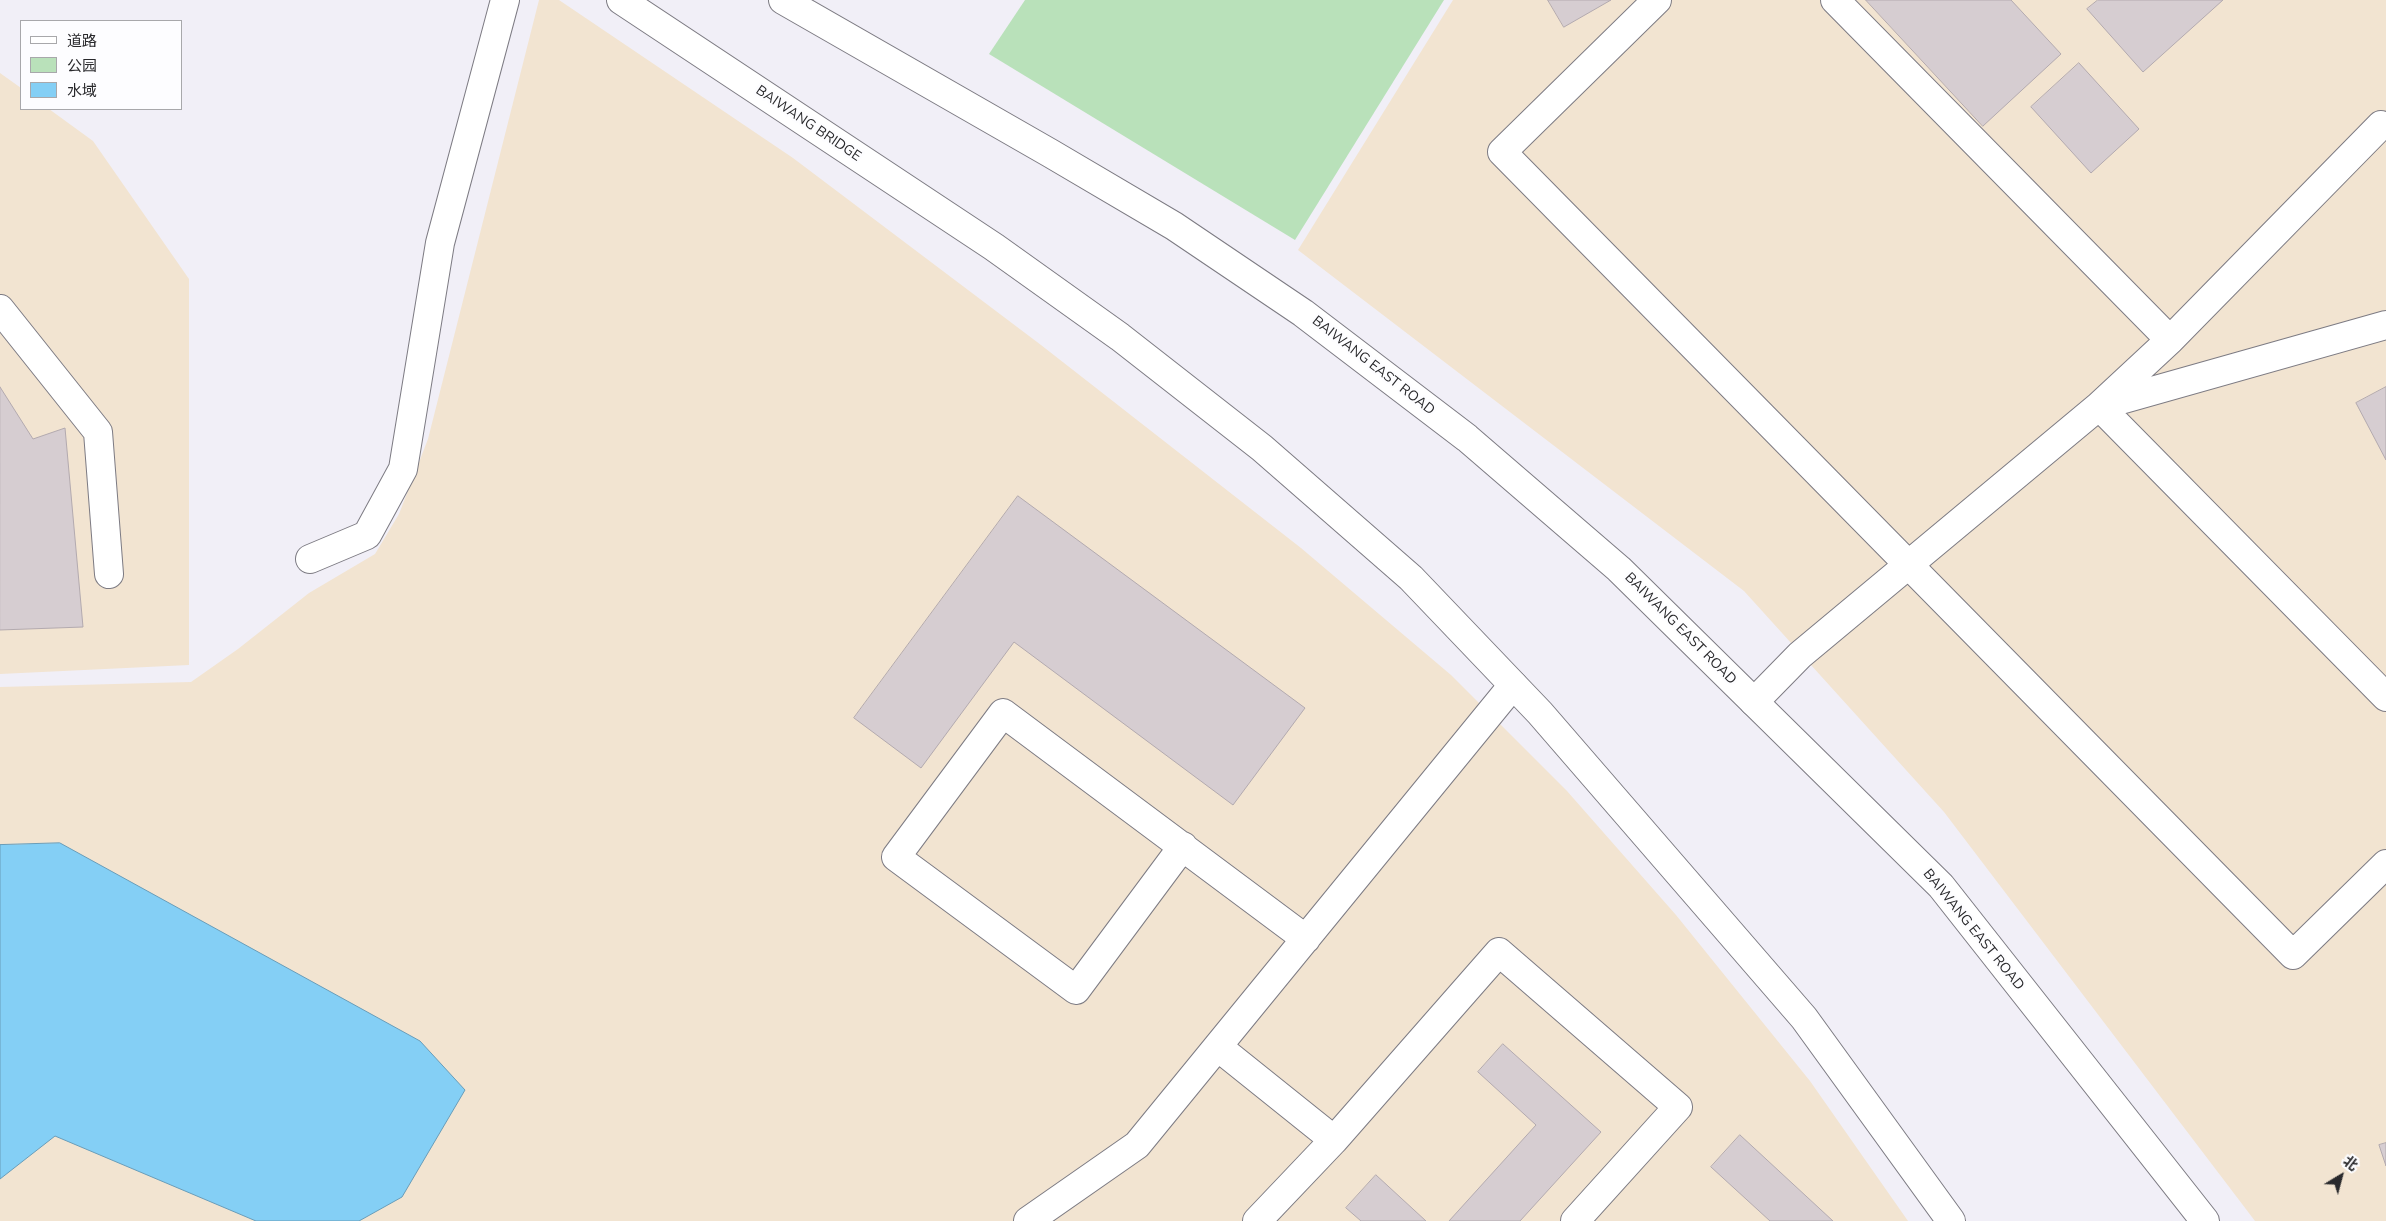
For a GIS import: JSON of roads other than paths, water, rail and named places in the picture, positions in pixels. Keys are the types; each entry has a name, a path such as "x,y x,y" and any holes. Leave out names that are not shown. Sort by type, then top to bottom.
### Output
{"main road":[{"path":"310,559 367,535 404,468 440,243 505,0"},
{"name":"BAIWANG BRIDGE","path":"621,0 994,248 1120,338 1262,448 1411,578 1513,685"},
{"name":"BAIWANG EAST ROAD","path":"783,0 1050,152 1174,226 1303,313 1467,438 1619,569 1941,886 2205,1221"},
{"path":"1657,0 1502,152 2293,956 2386,864"},
{"path":"1835,0 2170,340"},
{"path":"1754,702 1800,655 2099,406 2170,340 2381,125"},
{"path":"0,309 98,432 109,574"},
{"path":"2099,406 2386,325"},
{"path":"2099,406 2386,697"},
{"path":"1028,1221 1137,1145 1513,685 1540,713 1804,1018 1951,1221"},
{"path":"1183,846 1076,990 896,857 1003,713 1183,846 1306,938"},
{"path":"1257,1221 1334,1140 1499,952 1678,1108 1575,1221"},
{"path":"1218,1046 1334,1140"}],"water":[{"path":"60,843 420,1041 465,1090 402,1197 359,1221 256,1221 55,1136 0,1179 0,845"}]}
